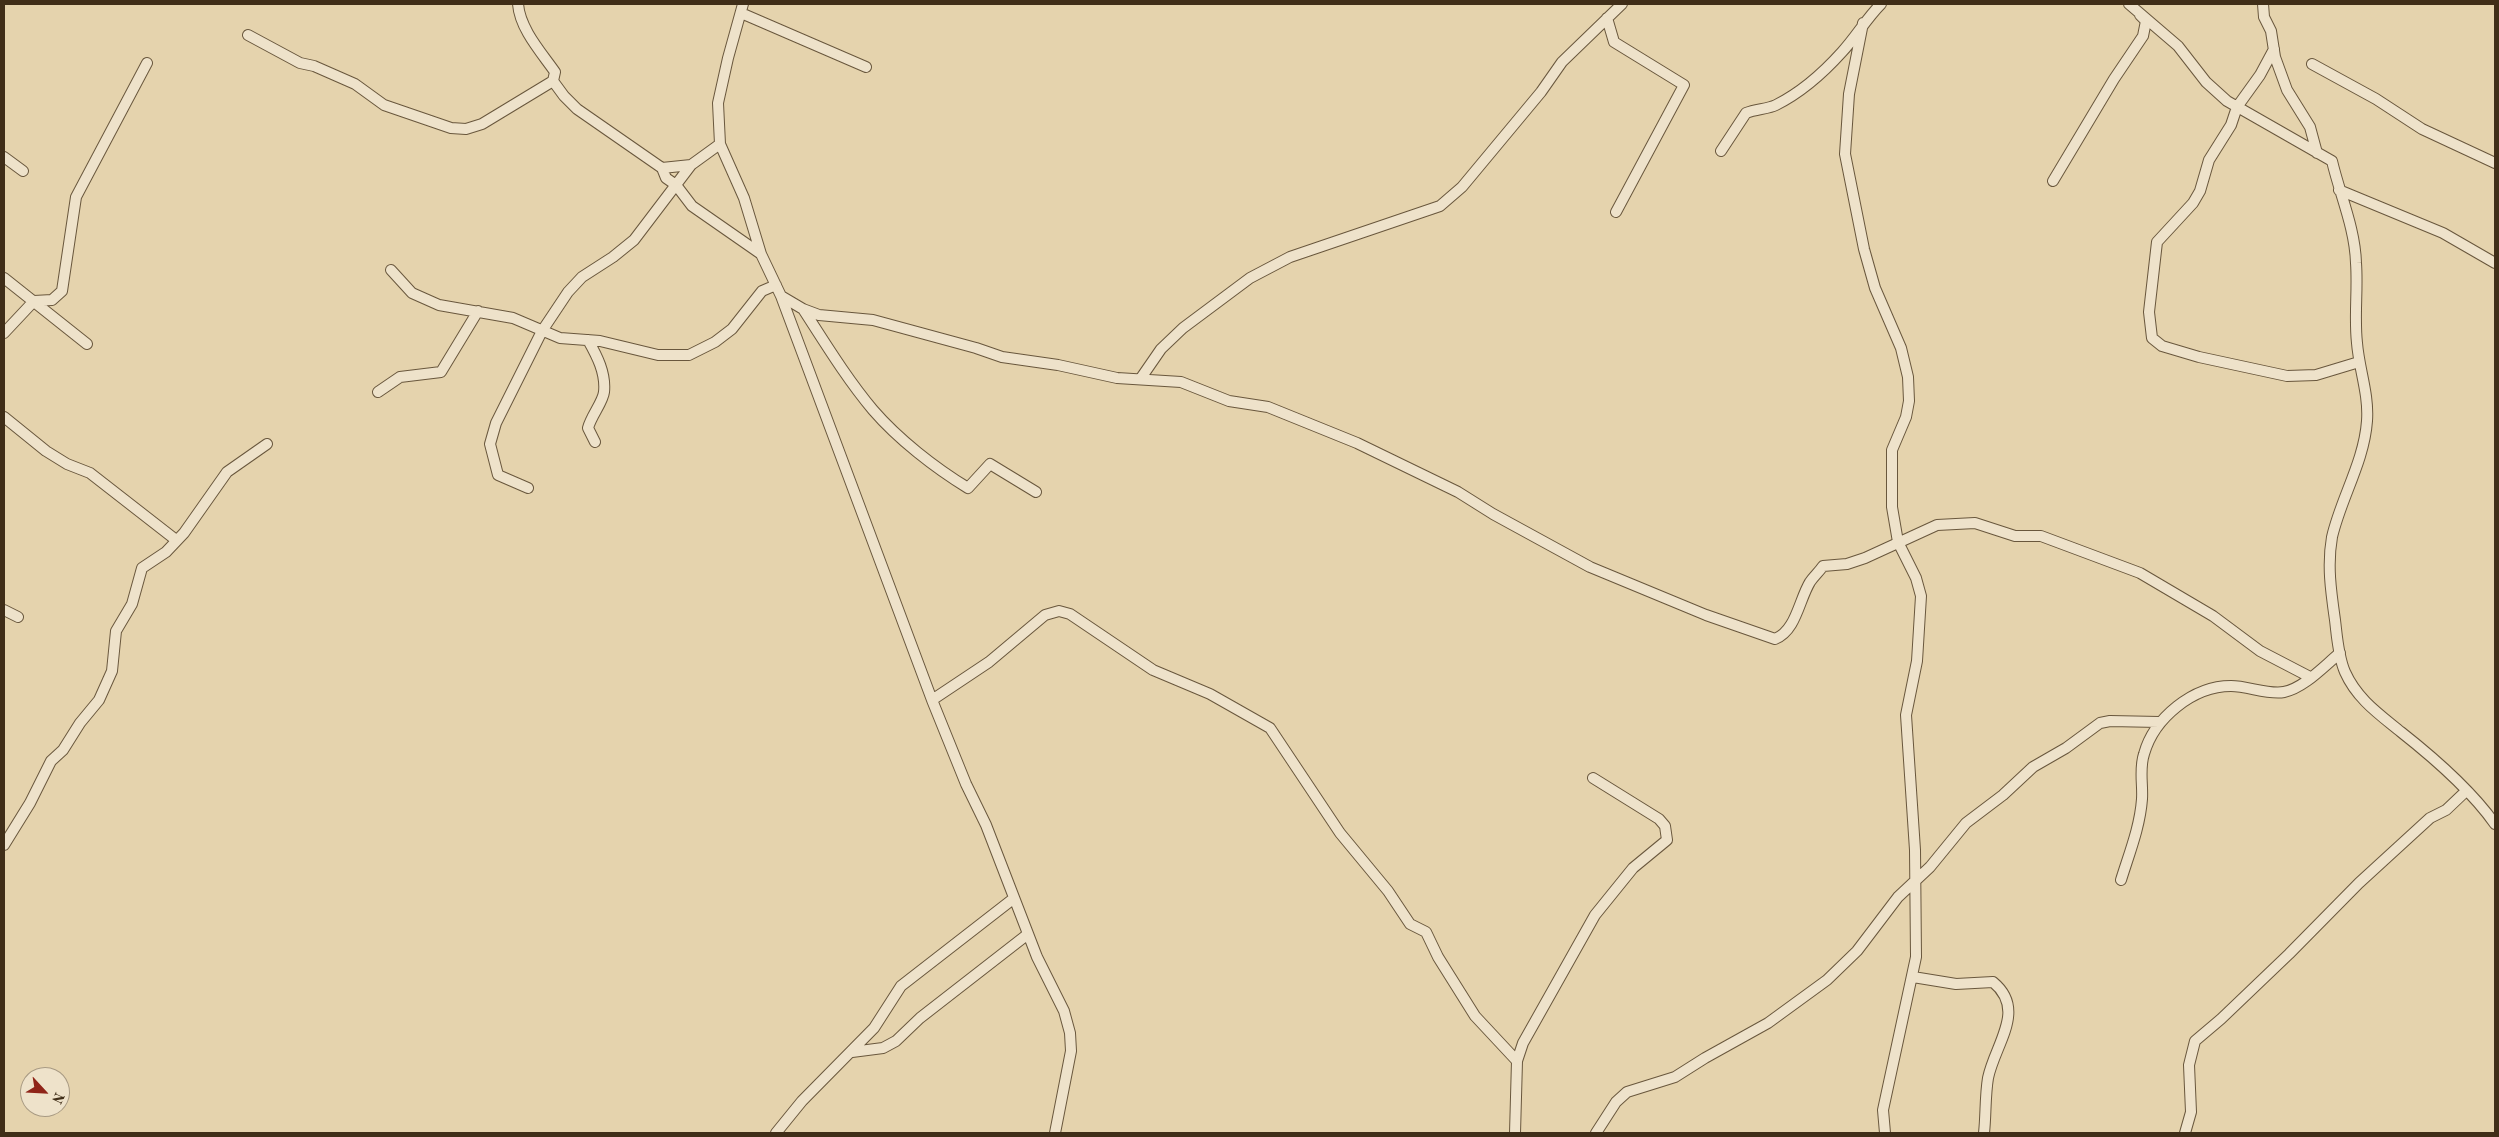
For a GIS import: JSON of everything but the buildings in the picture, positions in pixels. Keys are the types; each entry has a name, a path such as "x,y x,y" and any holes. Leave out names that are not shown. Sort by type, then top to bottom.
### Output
{"street":[{"path":"248,35 300,63 314,66 355,84 384,105 451,128 466,129 482,124 553,80 555,72 530,37 518,11 518,4"},
{"path":"1140,378 1161,349 1182,328 1250,278 1290,257 1440,206 1462,187 1541,92 1562,62 1622,4"},
{"path":"1721,151 1746,113 1773,106 1787,99 1842,51 1880,4"},
{"path":"2263,4 2264,17 2270,31 2287,90 2310,126 2317,153"},
{"path":"2133,7 2178,46 2206,82 2227,101 2332,161 2339,190 2349,218 2356,262 2354,321 2358,362 2366,390 2367,422 2359,458 2333,536 2329,562 2330,587 2344,671 2359,696 2378,715 2401,732 2466,791 2495,824"},
{"path":"2053,181 2114,79 2143,36 2146,21 2133,7"},
{"path":"866,67 742,9 718,103 720,144 744,198 761,254 781,296 932,700 966,784 986,825 1013,899 1064,1011 1070,1033 1071,1051 1055,1133"},
{"path":"1607,18 1614,42 1684,85 1616,212"},
{"path":"1863,23 1849,94 1845,154 1850,189 1875,288 1901,348 1908,377 1909,401 1906,417 1892,450 1890,463 1892,507 1898,542 1916,578 1921,596 1918,661 1906,715 1915,850 1917,924 1913,977 1906,997 1883,1110 1886,1133"},
{"path":"2274,50 2260,75 2237,107 2232,126 2209,160 2200,191 2193,203 2157,242 2149,312 2152,338 2162,346 2199,357 2287,376 2316,375 2358,362"},
{"path":"4,333 34,301 52,300 62,291 76,197 147,63"},
{"path":"2312,64 2376,99 2422,129 2495,163"},
{"path":"553,80 564,96 577,109 662,168 666,178 676,185 692,206 761,254"},
{"path":"528,488 498,474 490,444 502,409 542,331 568,292 582,277 613,257 634,240 692,165 720,144"},
{"path":"4,156 23,171"},
{"path":"662,168 692,165"},
{"path":"2339,190 2443,233 2495,264"},
{"path":"392,270 412,293 439,305 513,318 560,338 588,340 658,355 689,355 715,342 732,329 762,291 776,285"},
{"path":"4,278 87,344"},
{"path":"781,296 803,309 819,314 873,320 1002,357 1058,365 1117,378 1181,382 1229,401 1268,407 1290,414 1357,443 1458,492 1493,514 1590,567 1706,615 1775,639 1780,637 1790,626 1810,582 1823,566 1847,564 1865,558 1937,525 1961,522 1975,523 2015,536 2052,539 2140,573 2213,616 2260,651 2310,677"},
{"path":"803,309 874,412 945,474 968,488 990,464 1036,492"},
{"path":"378,392 400,377 441,372 478,311"},
{"path":"588,340 600,362 604,393 591,416 588,428 595,442"},
{"path":"4,417 46,451 67,464 90,472 176,540"},
{"path":"4,845 30,803 51,761 63,750 80,723 99,700 112,671 116,631 132,604 142,568 166,552 184,533 227,472 267,444"},
{"path":"4,610 18,617"},
{"path":"932,700 989,662 1045,615 1059,611 1070,614 1153,670 1210,694 1270,728 1335,825 1388,891 1410,924 1426,932 1438,957 1475,1016 1517,1061"},
{"path":"2121,880 2139,820 2143,754 2159,722 2169,712 2210,690 2230,686 2282,693 2301,686 2340,653"},
{"path":"1596,1133 1616,1102 1627,1092 1676,1077 1704,1058 1768,1023 1828,980 1857,951 1915,880 1930,867 1966,823 2033,767 2066,748 2100,723 2110,721 2159,722"},
{"path":"1514,1133 1517,1061 1545,1001 1595,915 1633,868 1667,840 1665,826 1659,820 1593,778"},
{"path":"2185,1133 2191,1112 2189,1065 2194,1041 2248,993 2359,883 2430,818 2446,810 2466,791"},
{"path":"776,1133 802,1101 874,1028 901,986 1013,899"},
{"path":"852,1052 883,1048 896,1041 920,1018 1028,934"},
{"path":"1913,977 1956,984 1993,982 2004,991 2010,1005 1997,1057 1988,1078 1984,1133"}]}
